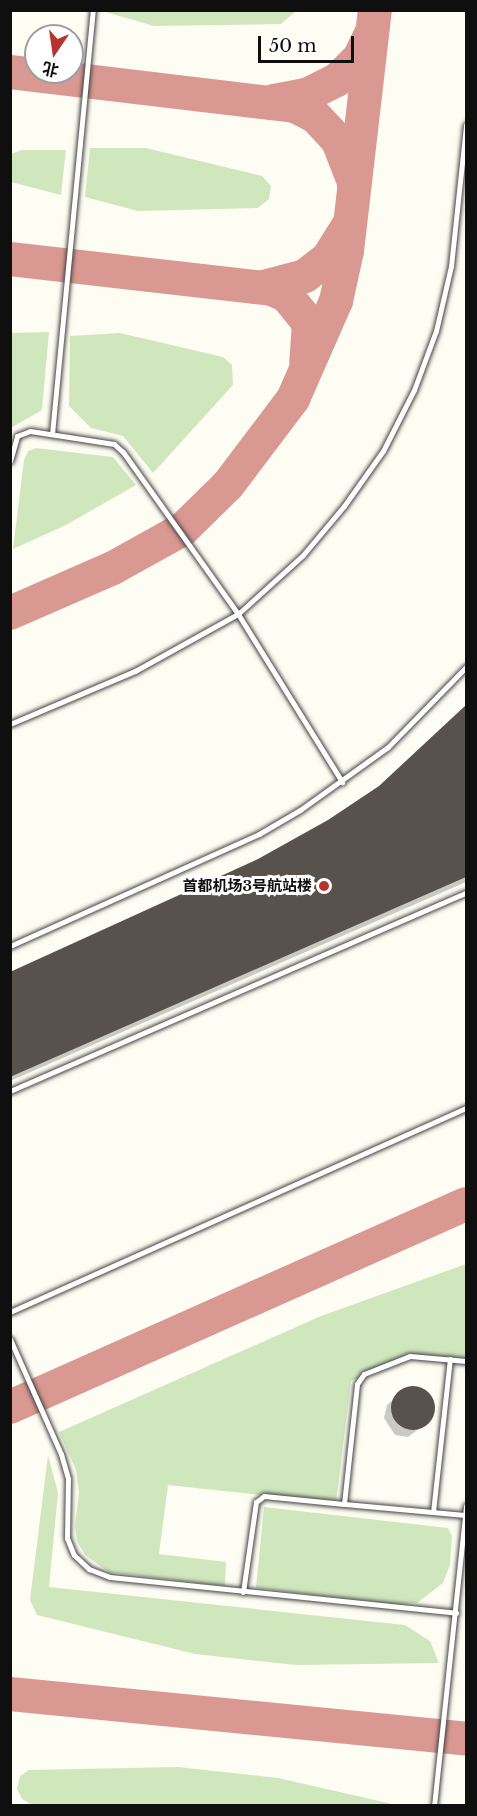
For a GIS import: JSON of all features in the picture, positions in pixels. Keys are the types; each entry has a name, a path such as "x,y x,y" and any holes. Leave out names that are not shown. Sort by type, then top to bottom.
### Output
{"lane":[{"path":"52,434 93,10"},
{"path":"10,724 135,671 238,614 303,555 344,506 383,451 414,390 436,331 451,266 466,125"},
{"path":"10,461 17,436 30,431 114,444 123,452 238,614 342,782"},
{"path":"10,946 259,834 342,782 411,726 466,667"},
{"path":"10,1091 466,893"},
{"path":"10,1312 466,1108"},
{"path":"10,1339 66,1467 67,1538 75,1555 89,1569 110,1577 456,1613"},
{"path":"344,1504 357,1384 364,1374 398,1359 466,1361"},
{"path":"433,1512 450,1359"},
{"path":"243,1592 256,1502 264,1496 465,1515"},
{"path":"434,1806 466,1506"}],"green space":[{"path":"102,11 296,11 281,24 154,26"},
{"path":"90,148 146,148 262,176 271,186 269,199 258,208 138,211 85,197"},
{"path":"22,150 66,150 61,195 11,182 11,154"},
{"path":"49,332 42,410 11,428 11,333"},
{"path":"120,333 223,357 232,365 233,385 153,473 123,436 91,428 69,406 70,336"},
{"path":"36,448 113,457 136,485 66,525 13,549 24,460 28,451"},
{"path":"466,1264 466,1358 407,1354 351,1381 336,1503 168,1485 159,1554 226,1562 225,1586 109,1572 85,1555 77,1541 75,1526 79,1493 76,1470 59,1432 321,1316"},
{"path":"48,1455 58,1493 49,1587 405,1625 430,1641 439,1663 296,1665 195,1654 37,1615 30,1600"},
{"path":"264,1507 448,1528 452,1536 450,1565 443,1583 417,1603 396,1604 256,1588"},
{"path":"178,1767 278,1778 397,1805 34,1806 22,1799 17,1789 20,1776 29,1770"}],"building":[{"name":"首都机场3号航站楼","path":"466,705 466,877 10,1077 10,972 258,859 328,820 379,786"},
{"path":"413,1386 428,1393 435,1408 428,1423 413,1430 398,1423 391,1408 398,1393"}],"taxiway":[{"path":"10,613 113,568 183,529 228,485 293,399 336,301 347,251 375,10"},
{"path":"274,101 309,94 337,80 360,57 370,36"},
{"path":"10,72 295,106 315,116 338,141 354,182"},
{"path":"264,287 305,276 328,258 347,227"},
{"path":"10,259 272,289 287,296 309,323 306,362"},
{"path":"10,1407 466,1204"},
{"path":"10,1694 466,1739"}],"place":[{"name":"首都机场3号航站楼","path":"324,886"}]}
